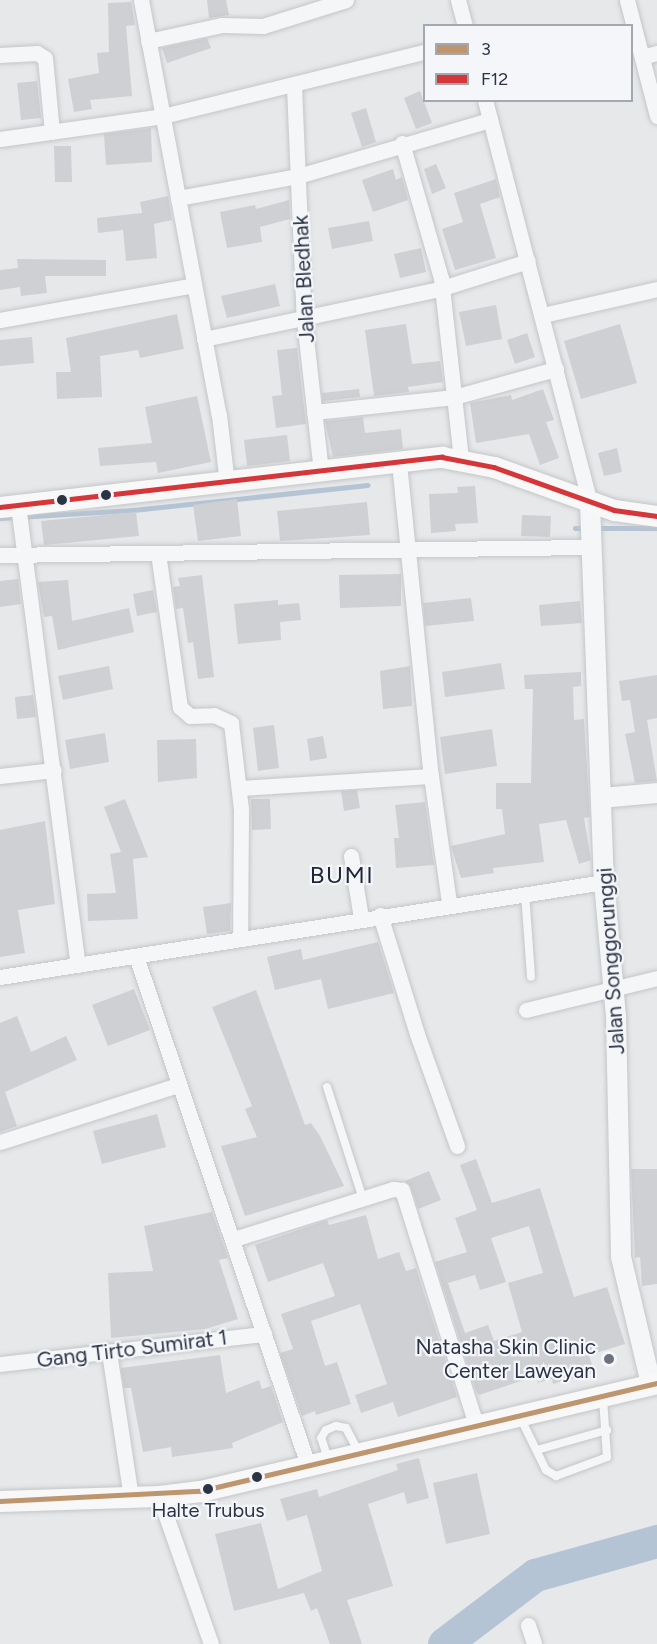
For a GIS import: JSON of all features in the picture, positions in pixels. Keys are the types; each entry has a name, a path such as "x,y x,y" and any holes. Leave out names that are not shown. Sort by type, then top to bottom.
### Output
{"main road":[{"path":"13,508 321,471 461,458 590,526 657,516"},
{"path":"0,1501 159,1496 309,1468 654,1384"}],"street":[{"path":"141,0 224,444 227,483"},
{"path":"148,41 222,25 263,26 346,0"},
{"path":"458,0 464,24"},
{"path":"627,0 657,116"},
{"path":"0,139 163,116 294,86 423,52"},
{"path":"0,55 37,53 45,58 52,132"},
{"path":"642,57 657,53"},
{"name":"Jalan Bledhak","path":"294,86 304,320 321,471"},
{"path":"0,555 408,552 590,526 543,315 485,102"},
{"path":"178,198 298,176 402,143 490,120"},
{"path":"402,143 441,278 439,289 450,342 461,458"},
{"path":"204,339 304,320 439,289 528,261"},
{"path":"0,320 194,285"},
{"path":"543,315 657,289"},
{"path":"314,412 454,397 556,369"},
{"path":"399,463 430,776 449,903"},
{"path":"13,508 22,531 78,965"},
{"name":"Jalan Songgorunggi","path":"590,526 603,798 604,882 614,989 621,1257 654,1384"},
{"path":"158,553 180,707 190,716 214,715 231,723 240,788 240,938"},
{"path":"0,776 54,770"},
{"path":"240,788 430,776"},
{"path":"603,798 657,794"},
{"path":"351,856 361,918"},
{"path":"0,976 136,956 449,903 604,882"},
{"path":"380,915 417,1034 458,1146"},
{"path":"136,956 178,1085 234,1239 309,1468"},
{"path":"526,1010 657,978"},
{"path":"0,1142 178,1085"},
{"path":"234,1239 363,1201 393,1189 402,1190 477,1428"},
{"name":"Gang Tirto Sumirat 1","path":"0,1364 264,1334"},
{"path":"108,1352 130,1497"},
{"path":"159,1496 211,1644"},
{"path":"528,1625 534,1644"}],"lane":[{"path":"525,893 531,977"},
{"path":"327,1087 363,1201"},
{"path":"519,1416 546,1470 556,1476 608,1457 603,1396"},
{"path":"330,1463 321,1438 326,1430 336,1426 346,1428 360,1456"},
{"path":"537,1450 607,1430"}],"building":[{"path":"207,0 226,0 229,15 209,18"},
{"path":"131,2 135,25 126,26 132,96 90,100 92,109 74,112 68,79 99,73 97,53 109,52 108,3"},
{"path":"207,38 211,48 167,63 162,48"},
{"path":"37,81 41,118 21,120 17,83"},
{"path":"420,91 432,123 416,129 404,98"},
{"path":"366,108 376,142 362,147 351,113"},
{"path":"151,128 152,162 106,165 104,134"},
{"path":"54,146 71,146 72,182 55,182"},
{"path":"436,164 446,188 432,194 424,169"},
{"path":"393,169 396,180 402,177 408,200 373,212 362,180"},
{"path":"496,179 500,197 480,204 496,258 455,270 442,229 463,222 454,193"},
{"path":"168,196 172,220 154,224 157,258 126,261 123,230 98,233 97,218 142,213 140,202"},
{"path":"289,200 290,219 260,227 262,242 227,248 220,212 255,205 256,209"},
{"path":"369,221 373,241 332,249 328,228"},
{"path":"421,248 426,272 400,278 394,254"},
{"path":"17,259 106,260 106,276 45,276 47,293 21,296 20,287 0,290 0,270 18,268"},
{"path":"275,284 280,306 227,318 221,296"},
{"path":"496,305 502,339 466,346 459,312"},
{"path":"177,314 184,349 140,358 138,350 100,356 102,397 57,399 56,372 71,372 66,338"},
{"path":"406,324 412,364 440,361 443,382 408,387 409,392 374,396 365,330"},
{"path":"620,324 637,383 581,399 564,341"},
{"path":"527,333 535,357 515,364 507,340"},
{"path":"32,337 34,363 0,366 0,340"},
{"path":"297,348 306,424 276,428 272,396 282,395 277,350"},
{"path":"359,389 360,397 323,401 322,393"},
{"path":"543,389 554,420 546,422 559,458 540,465 529,434 476,443 470,403 511,395 512,400"},
{"path":"197,396 211,462 158,473 156,462 100,466 98,448 152,443 145,407"},
{"path":"363,417 365,433 401,429 403,449 333,457 325,421"},
{"path":"287,435 290,461 247,466 244,440"},
{"path":"617,448 622,472 604,476 598,453"},
{"path":"475,486 478,523 455,524 456,531 431,533 429,494 458,493 457,487"},
{"path":"237,499 241,536 198,541 193,505"},
{"path":"367,502 370,535 280,541 277,511"},
{"path":"136,512 139,536 44,545 41,521"},
{"path":"522,515 551,516 550,537 521,536"},
{"path":"401,574 401,606 340,608 339,575"},
{"path":"202,575 214,677 198,679 193,642 188,643 183,608 176,609 173,587 180,586 178,578"},
{"path":"18,579 21,604 0,607 0,581"},
{"path":"68,580 72,621 129,608 134,632 58,650 52,616 44,617 38,582"},
{"path":"153,590 157,612 137,616 133,594"},
{"path":"471,598 474,621 425,626 423,603"},
{"path":"278,600 278,605 299,603 301,620 280,622 281,640 238,644 234,604"},
{"path":"580,601 582,623 541,626 539,605"},
{"path":"501,663 505,689 445,697 442,672"},
{"path":"109,666 113,689 63,700 58,676"},
{"path":"410,666 412,706 383,709 380,671"},
{"path":"581,672 581,686 573,687 574,720 584,719 590,817 584,818 591,860 579,864 566,820 539,824 544,862 493,868 494,873 461,878 451,846 505,834 502,809 496,809 496,783 531,783 533,689 525,689 524,675"},
{"path":"657,675 657,718 647,720 657,781 635,783 625,734 635,732 630,700 622,701 619,681"},
{"path":"33,695 36,717 17,719 15,697"},
{"path":"274,725 279,768 258,771 253,728"},
{"path":"492,729 497,766 445,774 440,737"},
{"path":"105,733 109,762 70,769 65,740"},
{"path":"323,736 327,758 310,761 307,739"},
{"path":"196,739 197,778 158,782 157,740"},
{"path":"357,790 360,808 344,811 341,791"},
{"path":"125,799 148,857 133,859 138,919 88,921 87,894 116,893 110,854 121,852 104,807"},
{"path":"251,799 270,799 271,829 252,830"},
{"path":"425,802 434,865 396,868 394,838 399,838 395,805"},
{"path":"45,821 55,904 18,910 25,953 0,957 0,830"},
{"path":"231,903 230,931 207,934 203,907"},
{"path":"378,942 394,993 328,1009 321,979 275,990 267,957 301,949 303,960"},
{"path":"134,989 150,1030 108,1046 92,1005"},
{"path":"256,990 305,1125 311,1123 320,1136 344,1186 245,1216 221,1146 257,1137 245,1109 252,1106 212,1007"},
{"path":"17,1016 31,1052 66,1036 77,1060 5,1092 17,1126 0,1132 0,1023"},
{"path":"157,1114 166,1147 102,1164 93,1131"},
{"path":"476,1159 492,1203 540,1188 574,1297 607,1287 625,1344 589,1355 594,1372 553,1384 552,1379 538,1383 536,1376 479,1395 476,1391 435,1262 467,1252 455,1218 477,1210 460,1165","holes":["529,1226 543,1273 508,1283 522,1332 494,1341 488,1325 465,1333 448,1283 475,1275 480,1290 506,1282 491,1238"]},
{"path":"631,1169 657,1169 657,1284 642,1286 640,1257 635,1258"},
{"path":"429,1171 441,1200 418,1209 411,1187 405,1181"},
{"path":"212,1212 228,1258 219,1260 238,1319 205,1329 111,1338 108,1273 153,1271 144,1226"},
{"path":"366,1215 378,1259 399,1252 406,1271 416,1268 457,1397 398,1417 393,1402 361,1413 355,1395 387,1384 360,1304 311,1321 325,1366 337,1362 351,1404 316,1415 315,1411 302,1416 280,1353 293,1349 281,1314 335,1296 323,1263 268,1282 255,1245 327,1220 329,1225"},
{"path":"220,1355 226,1393 259,1380 262,1389 271,1386 283,1422 232,1443 233,1448 172,1457 171,1447 143,1452 131,1388 124,1388 121,1368"},
{"path":"419,1458 429,1498 407,1504 404,1492 368,1504 393,1586 347,1600 362,1644 330,1644 317,1608 311,1611 304,1593 234,1611 215,1534 261,1523 278,1589 322,1571 307,1515 287,1521 280,1499 317,1489 319,1497 398,1470 396,1464"},
{"path":"477,1473 490,1534 446,1544 433,1483"}],"waterway":[{"path":"0,518 133,510 368,485"},
{"path":"575,528 586,528"},
{"path":"596,528 657,528"},
{"path":"444,1644 535,1575 657,1541"}],"transit line":[{"name":"F12","path":"0,507 442,457 494,467 614,510 657,516"},
{"name":"3","path":"0,1501 200,1491 657,1383"}],"place":[{"name":"Natasha Skin Clinic Center Laweyan","path":"609,1359"},
{"name":"Halte Trubus","path":"208,1489"}],"district":[{"name":"BUMI","path":"342,875"}]}
